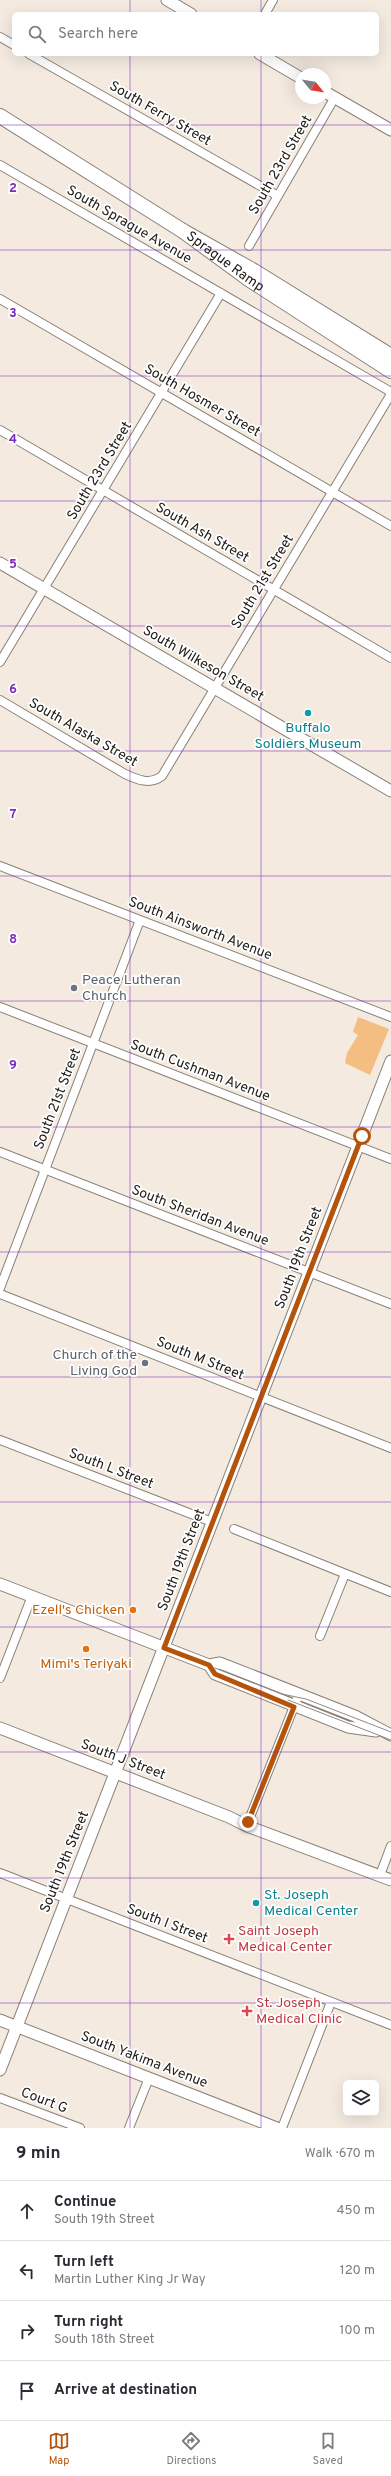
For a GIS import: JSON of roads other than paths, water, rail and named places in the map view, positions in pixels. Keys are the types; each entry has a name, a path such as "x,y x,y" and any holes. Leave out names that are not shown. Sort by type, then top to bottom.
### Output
{"highway":[{"path":"0,116 183,231"},
{"name":"Sprague Ramp","path":"183,231 254,271 391,356"},
{"name":"Sprague Ramp","path":"183,231 250,280 391,372"}],"main road":[{"path":"167,0 188,12"},
{"path":"263,56 295,74"},
{"path":"331,95 391,130"},
{"name":"South Wilkeson Street","path":"0,563 391,791"},
{"name":"South 19th Street","path":"0,2070 391,1061"},
{"path":"0,1584 209,1665 220,1663 355,1716 380,1731 391,1735"},
{"path":"209,1665 215,1674 294,1707 348,1727 380,1731"},
{"name":"South J Street","path":"0,1728 235,1819"},
{"path":"235,1819 248,1822 264,1831"},
{"path":"235,1819 247,1826 264,1831 391,1880"},
{"name":"South Yakima Avenue","path":"0,2020 277,2128"}],"street":[{"path":"266,12 273,0"},
{"path":"0,37 12,44"},
{"name":"South Ferry Street","path":"33,56 278,196"},
{"name":"South 23rd Street","path":"249,246 335,97"},
{"name":"South Sprague Avenue","path":"0,165 221,292 391,393"},
{"name":"South 23rd Street","path":"0,662 45,590 221,292"},
{"name":"South Hosmer Street","path":"0,299 391,526"},
{"name":"South 21st Street","path":"155,780 165,772 391,393"},
{"name":"South Ash Street","path":"0,430 391,658"},
{"name":"South Alaska Street","path":"0,700 125,774 144,781 155,780"},
{"name":"South Ainsworth Avenue","path":"0,866 391,1017"},
{"name":"South 21st Street","path":"0,1288 140,920"},
{"name":"South Cushman Avenue","path":"0,1007 391,1159"},
{"name":"South Sheridan Avenue","path":"0,1152 391,1304"},
{"name":"South M Street","path":"0,1294 391,1448"},
{"name":"South L Street","path":"0,1440 212,1522"},
{"path":"234,1529 391,1592"},
{"path":"320,1636 345,1574"},
{"path":"0,1678 32,1596"},
{"path":"248,1822 300,1694"},
{"path":"380,1875 391,1846"},
{"name":"South I Street","path":"0,1873 391,2025"},
{"path":"282,2128 331,2002"},
{"path":"129,2128 149,2078"},
{"name":"Court G","path":"0,2098 80,2128"}],"tram line":[{"path":"215,1668 282,1694 306,1699 391,1732"},
{"path":"288,1700 391,1740"}],"place":[{"name":"Buffalo Soldiers Museum","path":"308,713"},
{"name":"Peace Lutheran Church","path":"74,988"},
{"name":"Church of the Living God","path":"145,1363"},
{"name":"Ezell's Chicken","path":"133,1610"},
{"name":"Mimi's Teriyaki","path":"86,1649"},
{"name":"St. Joseph Medical Center","path":"256,1903"},
{"name":"Saint Joseph Medical Center","path":"229,1939"},
{"name":"St. Joseph Medical Clinic","path":"247,2011"}]}
